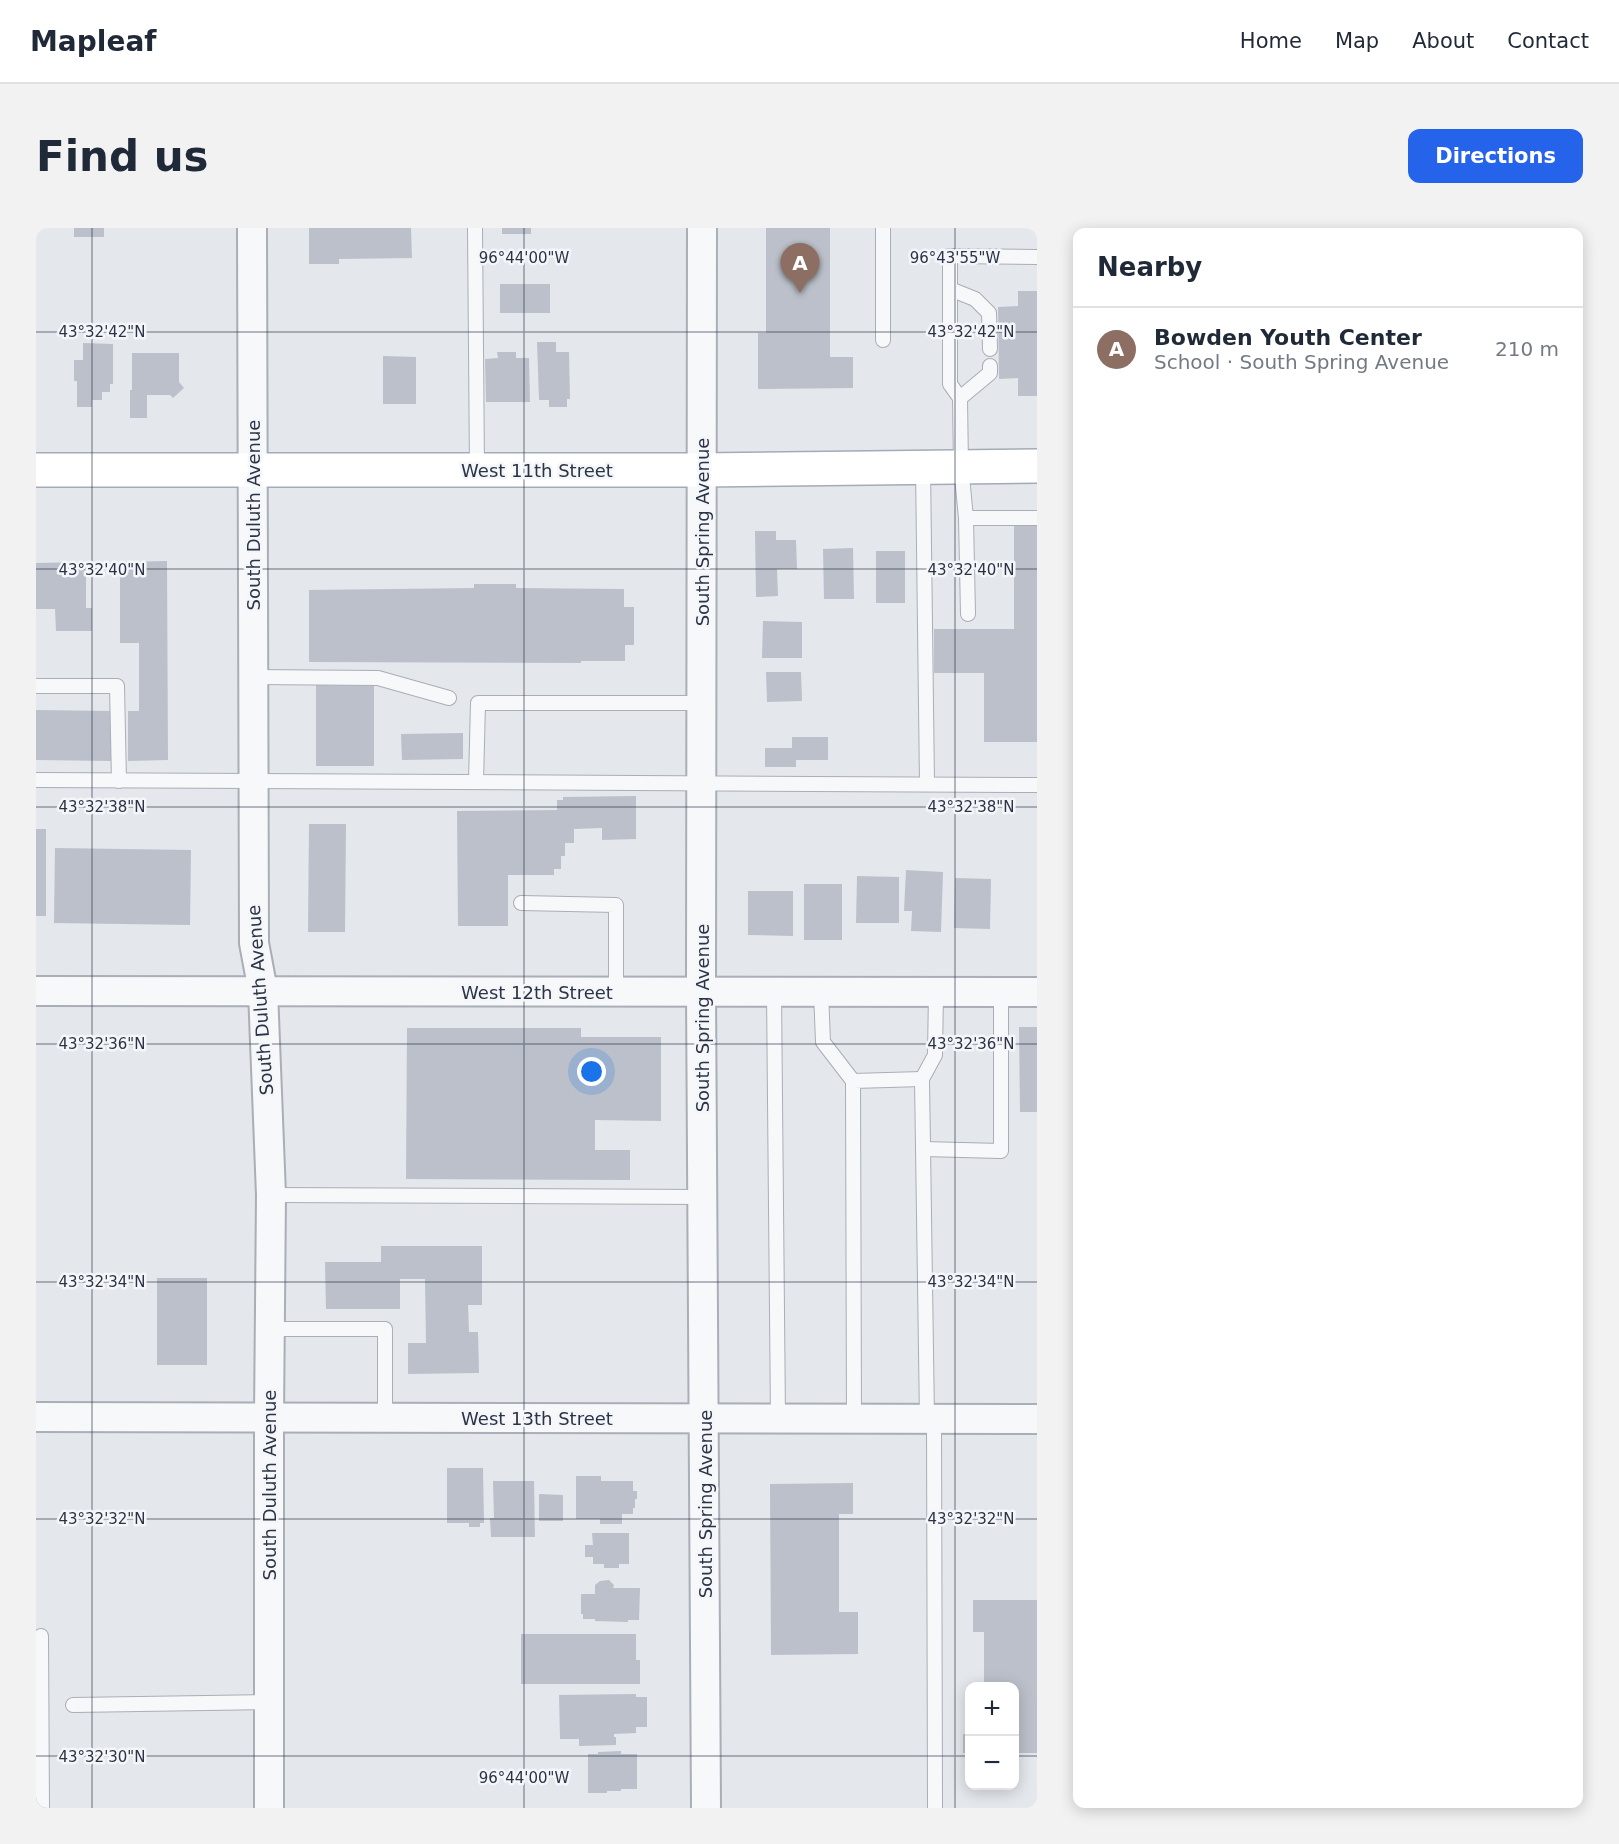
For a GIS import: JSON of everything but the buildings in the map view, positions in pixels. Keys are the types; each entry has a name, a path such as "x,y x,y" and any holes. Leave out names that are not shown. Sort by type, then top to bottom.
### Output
{"main road":[{"name":"West 11th Street","path":"36,470 701,470 1037,466"}],"street":[{"name":"South Duluth Avenue","path":"252,228 254,943 263,991 271,1195 269,1808"},
{"name":"South Spring Avenue","path":"702,228 701,992 706,1808"},
{"name":"West 12th Street","path":"36,991 1037,992"},
{"name":"West 13th Street","path":"36,1417 1037,1419"}],"lane":[{"path":"475,228 477,470"},
{"path":"883,228 883,340"},
{"path":"969,614 966,518 961,466 960,398 950,384 950,256 1037,257"},
{"path":"950,289 975,299 989,313 990,349"},
{"path":"960,398 990,373 990,366"},
{"path":"923,467 927,784"},
{"path":"966,518 1037,518"},
{"path":"253,677 378,678 449,698"},
{"path":"36,686 117,686 120,781"},
{"path":"476,782 478,703 701,703"},
{"path":"36,780 1037,785"},
{"path":"521,903 616,904 616,992"},
{"path":"821,991 823,1042 854,1081 854,1419"},
{"path":"774,992 778,1419"},
{"path":"935,1808 930,1419 922,1079 935,1055 936,992"},
{"path":"923,1149 1001,1151 1001,992"},
{"path":"854,1081 922,1079"},
{"path":"271,1195 703,1197"},
{"path":"269,1329 385,1329 385,1418"},
{"path":"41,1636 42,1808"},
{"path":"73,1705 269,1702"}],"place":[{"name":"Bowden Youth Center","path":"800,293"}]}
